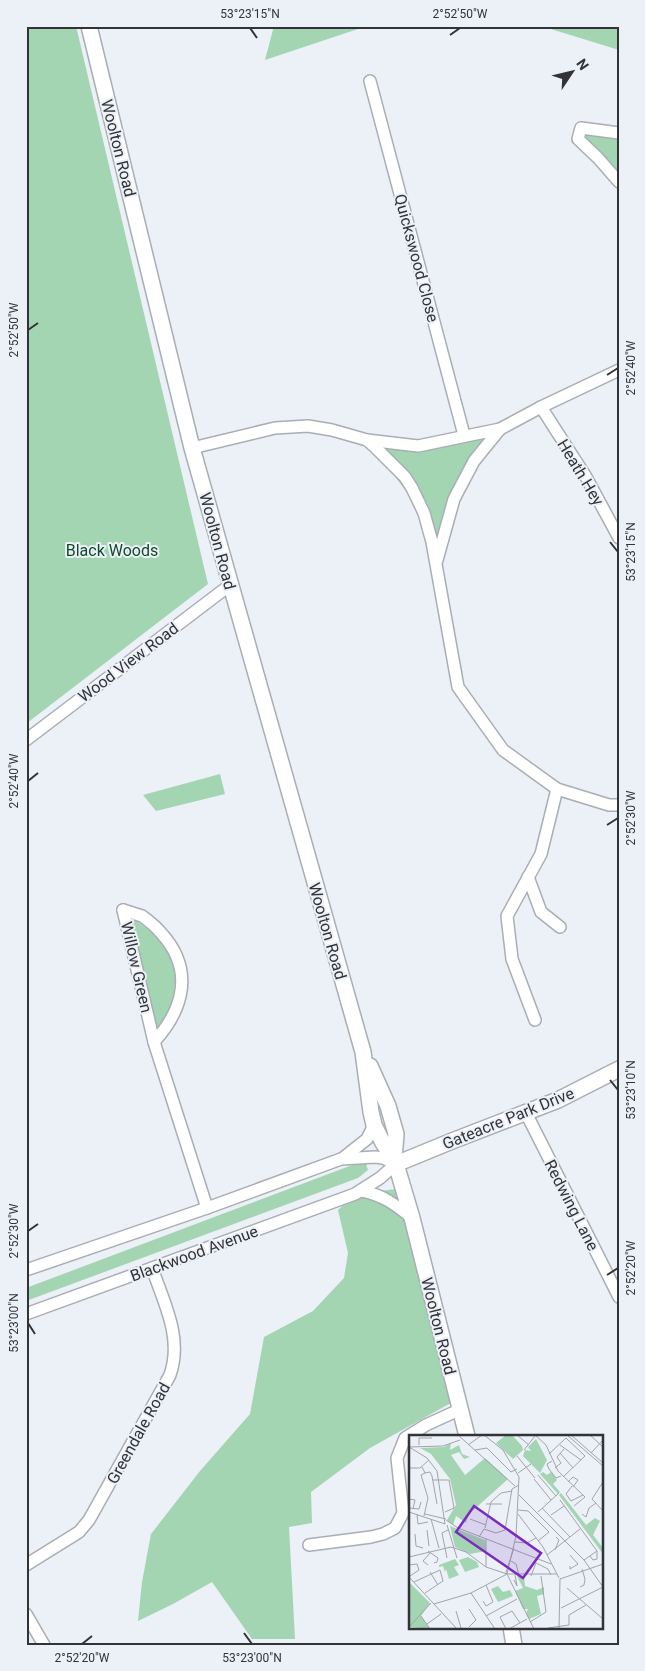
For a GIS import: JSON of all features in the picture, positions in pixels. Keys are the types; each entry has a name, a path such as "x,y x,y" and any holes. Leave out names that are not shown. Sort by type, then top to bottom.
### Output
{"street":[{"name":"Woolton Road","path":"89,26 192,448 363,1052 374,1125 395,1162 412,1218 467,1435"},
{"name":"Quickswood Close","path":"370,82 464,435"},
{"path":"619,133 581,128 578,139 619,182"},
{"path":"192,448 286,426 320,427 367,440 418,446 500,429 540,407 619,370"},
{"name":"Heath Hey","path":"540,407 586,477 619,538"},
{"path":"436,563 454,499 474,461 500,429"},
{"path":"367,440 395,466 412,488 424,513 436,563 458,687 502,750 558,789 608,805 619,805"},
{"name":"Wood View Road","path":"26,740 230,585"},
{"path":"535,1020 512,959 507,916 541,854 558,789"},
{"path":"528,877 541,912 560,926"},
{"name":"Willow Green","path":"154,1042 166,1030 177,1010 181,994 181,965 176,953 156,928 142,916 123,910 154,1042 207,1208"},
{"name":"Woolton Road","path":"363,1052 388,1106 396,1134 395,1162"},
{"name":"Gateacre Park Drive","path":"395,1162 558,1100 619,1069"},
{"name":"Redwing Lane","path":"526,1113 619,1297"},
{"path":"341,1159 367,1139 374,1125"},
{"path":"26,1270 207,1208 341,1159 375,1157 395,1162"},
{"name":"Blackwood Avenue","path":"26,1314 362,1191 395,1162"},
{"path":"362,1191 388,1199 412,1218"},
{"name":"Greendale Road","path":"26,1566 79,1532 89,1520 170,1375 176,1350 174,1333 152,1268"},
{"path":"410,1435 426,1425 461,1409"},
{"path":"309,1545 371,1537 395,1528 403,1513 397,1458 405,1438 409,1436"},
{"path":"26,1614 44,1645"},
{"path":"511,1628 514,1645"}],"green space":[{"name":"Black Woods","path":"26,26 76,26 208,584 27,723"},
{"path":"274,26 367,26 265,60"},
{"path":"541,26 619,26 619,50"},
{"path":"581,128 619,133 619,182 578,139"},
{"path":"497,433 458,492 437,559 409,495 375,450"},
{"path":"220,774 225,794 156,811 143,795"},
{"path":"128,916 158,938 170,956 174,967 175,979 171,1009 156,1034"},
{"path":"355,1164 366,1164 368,1170 358,1178 26,1301 26,1288"},
{"path":"396,1189 458,1399 370,1448 311,1492 312,1523 289,1527 295,1639 252,1639 212,1582 138,1621 142,1582 151,1534 200,1471 250,1414 264,1337 313,1311 344,1278 348,1253 338,1210 355,1194"}]}
